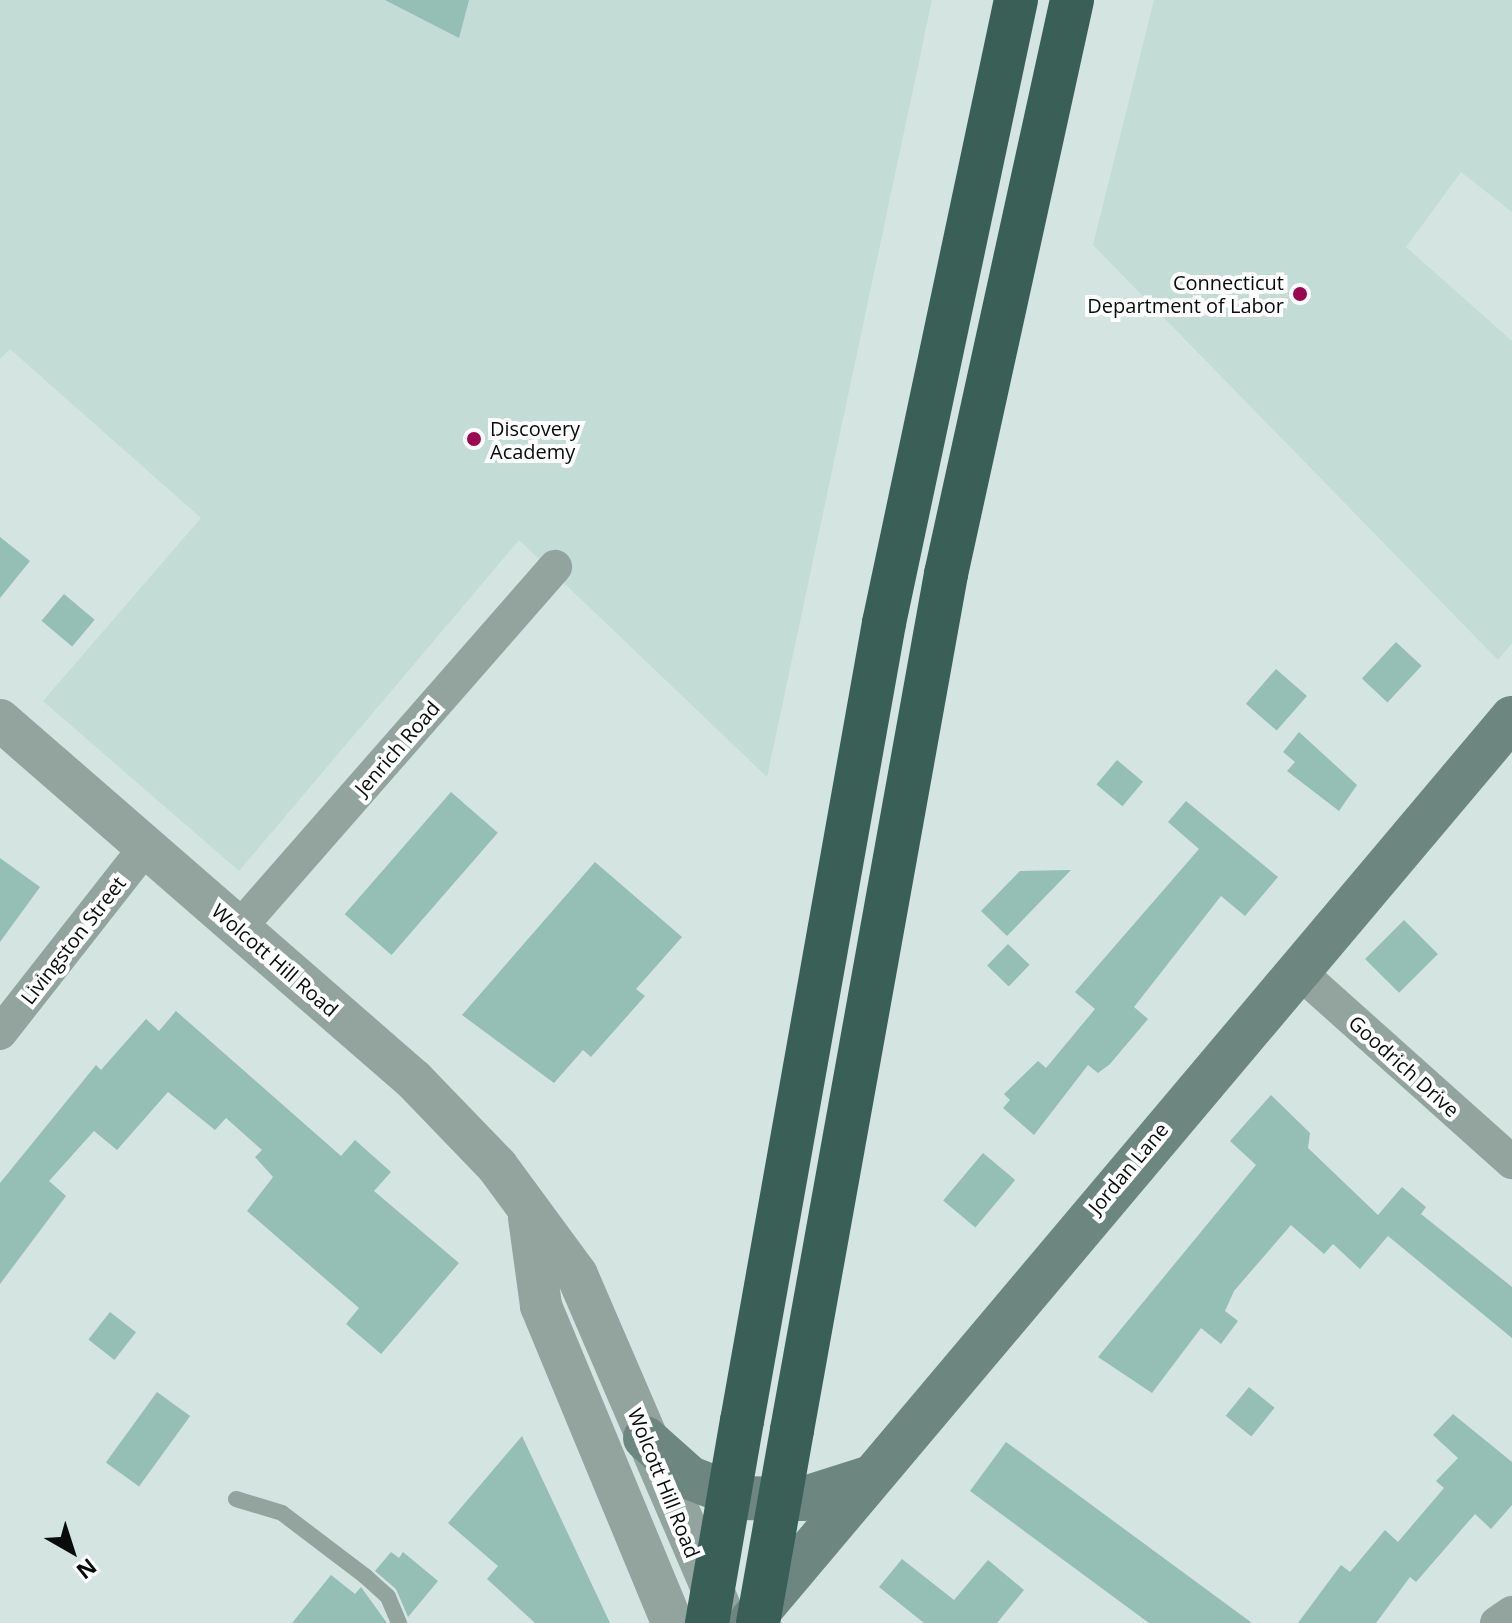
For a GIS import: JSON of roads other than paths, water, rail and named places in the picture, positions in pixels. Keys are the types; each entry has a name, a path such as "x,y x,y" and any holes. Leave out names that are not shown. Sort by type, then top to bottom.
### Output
{"highway":[{"path":"707,1623 884,623 1016,0"},
{"path":"758,1623 946,574 1072,0"}],"main road":[{"name":"Jordan Lane","path":"750,1623 1296,969 1512,718"},
{"path":"645,1438 690,1478 742,1498 802,1499 873,1476"}],"street":[{"name":"Jenrich Road","path":"239,928 555,567"},
{"name":"Wolcott Hill Road","path":"0,720 451,1115 497,1166 529,1218 577,1275 645,1438 729,1623"},
{"name":"Livingston Street","path":"0,1033 146,847"},
{"name":"Goodrich Drive","path":"1296,969 1512,1162"},
{"name":"Wolcott Hill Road","path":"529,1218 541,1306 672,1623"},
{"path":"560,1353 603,1336"},
{"path":"1497,1623 1512,1613"}],"lane":[{"path":"236,1499 282,1513 365,1576 388,1597 399,1623"}],"place":[{"name":"Connecticut Department of Labor","path":"1300,294"},
{"name":"Discovery Academy","path":"474,439"}]}
